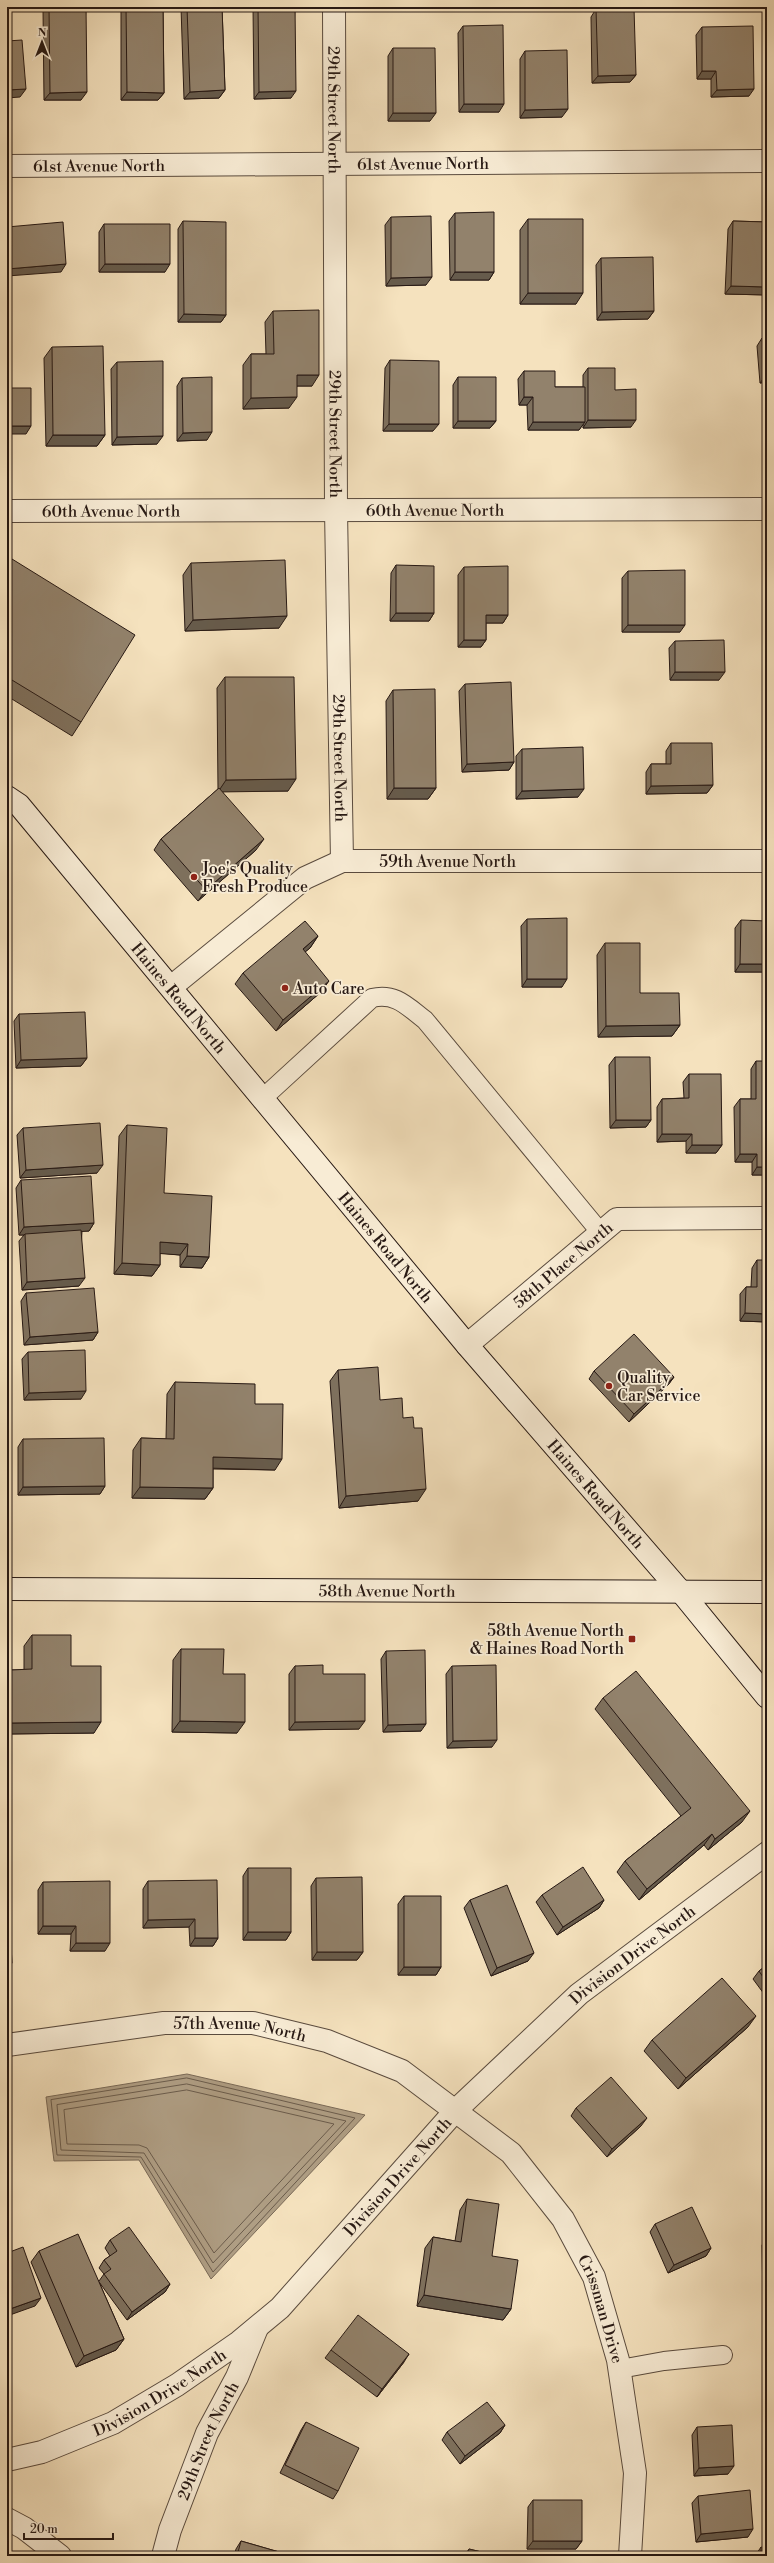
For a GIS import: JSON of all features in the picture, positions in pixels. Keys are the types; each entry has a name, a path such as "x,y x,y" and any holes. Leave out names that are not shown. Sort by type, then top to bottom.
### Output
{"street":[{"name":"29th Street North","path":"334,7 336,510 342,861"},
{"name":"61st Avenue North","path":"7,166 767,161"},
{"name":"60th Avenue North","path":"7,511 767,509"},
{"name":"Haines Road North","path":"7,797 19,805 467,1345 682,1593 767,1697"},
{"name":"59th Avenue North","path":"171,987 305,878 342,861 767,861"},
{"name":"58th Place North","path":"467,1345 617,1219 767,1218"},
{"name":"58th Avenue North","path":"7,1589 682,1593 767,1592"},
{"name":"Division Drive North","path":"7,2460 42,2452 113,2423 177,2384 257,2327 280,2308 456,2110 579,1994 767,1853"},
{"name":"57th Avenue North","path":"7,2045 164,2023 253,2023 327,2041 402,2071 456,2110"},
{"name":"Crissman Drive","path":"456,2110 511,2153 563,2219 594,2276 620,2369 635,2473 630,2556"},
{"name":"29th Street North","path":"163,2556 170,2530 207,2433 237,2377 257,2327"},
{"path":"7,2520 24,2528 60,2556"}],"lane":[{"path":"263,1098 372,998 382,995 400,1000 425,1020 601,1232"},
{"path":"620,2369 664,2361 723,2355"}],"water":[{"path":"187,2074 365,2115 211,2279 139,2160 54,2161 46,2097"}],"building":[{"path":"49,7 86,7 87,92 50,93"},
{"path":"126,7 163,7 164,93 127,92"},
{"path":"187,7 222,7 225,90 190,92"},
{"path":"258,7 295,7 296,91 259,92"},
{"path":"634,8 636,75 598,76 596,9"},
{"path":"503,25 504,104 464,104 463,26"},
{"path":"753,26 754,89 717,90 716,71 702,71 702,27"},
{"path":"22,40 26,89 7,90 7,41"},
{"path":"393,48 435,48 436,113 393,113"},
{"path":"567,50 568,109 525,110 525,51"},
{"path":"494,212 494,272 455,272 455,213"},
{"path":"431,216 432,277 391,278 391,217"},
{"path":"528,219 583,219 583,293 528,293"},
{"path":"183,221 226,222 226,315 184,314"},
{"path":"733,221 767,222 767,287 731,286"},
{"path":"63,222 66,264 7,269 7,227"},
{"path":"104,224 170,224 170,264 105,264"},
{"path":"653,257 654,311 602,312 601,258"},
{"path":"319,310 319,375 297,375 297,397 251,398 251,354 274,354 273,311"},
{"path":"767,337 767,375 766,375 762,338"},
{"path":"103,346 105,435 53,435 52,347"},
{"path":"390,360 439,361 439,424 389,424"},
{"path":"163,361 163,436 117,437 117,362"},
{"path":"588,368 615,368 615,390 636,389 636,420 588,420"},
{"path":"524,371 555,371 555,387 585,387 585,422 533,422 533,397 524,397"},
{"path":"212,377 212,432 183,433 182,378"},
{"path":"458,377 496,377 496,421 458,421"},
{"path":"7,388 31,388 31,426 7,426"},
{"path":"12,559 135,635 81,722 7,677 7,568"},
{"path":"285,560 287,616 193,620 191,563"},
{"path":"396,565 434,566 434,613 396,613"},
{"path":"508,566 508,615 486,615 486,640 464,640 464,567"},
{"path":"685,570 685,625 628,625 628,571"},
{"path":"724,640 725,672 675,672 675,641"},
{"path":"225,677 294,677 296,779 226,780"},
{"path":"511,682 514,762 467,764 465,684"},
{"path":"435,689 436,788 394,788 393,690"},
{"path":"671,743 712,743 713,785 651,786 651,764 671,764"},
{"path":"583,747 584,789 522,791 522,749"},
{"path":"219,788 264,839 206,890 161,839"},
{"path":"567,918 567,979 527,979 527,919"},
{"path":"741,920 767,921 767,964 740,964"},
{"path":"305,921 318,936 303,949 329,981 283,1020 243,973"},
{"path":"605,943 640,943 640,993 679,993 680,1025 606,1026"},
{"path":"85,1012 87,1058 21,1060 19,1014"},
{"path":"615,1057 650,1057 651,1120 616,1120"},
{"path":"756,1061 767,1061 767,1167 757,1167 757,1154 740,1154 740,1099 756,1099"},
{"path":"689,1074 721,1074 722,1145 692,1145 692,1134 662,1134 662,1099 689,1098"},
{"path":"100,1123 103,1165 26,1170 23,1128"},
{"path":"127,1125 167,1128 164,1193 212,1196 209,1257 187,1256 188,1244 160,1242 160,1265 122,1263"},
{"path":"91,1176 94,1223 24,1227 21,1180"},
{"path":"81,1230 85,1278 27,1282 25,1234"},
{"path":"757,1260 767,1260 767,1314 745,1313 746,1287 757,1287"},
{"path":"94,1288 98,1332 30,1337 26,1293"},
{"path":"634,1334 674,1377 634,1414 594,1371"},
{"path":"85,1350 86,1391 29,1393 28,1352"},
{"path":"378,1367 380,1400 402,1398 403,1418 413,1417 414,1428 422,1428 426,1489 346,1496 338,1370"},
{"path":"175,1382 255,1384 255,1404 283,1404 282,1459 213,1457 213,1488 140,1487 141,1438 174,1439"},
{"path":"104,1438 105,1486 23,1487 23,1439"},
{"path":"32,1635 71,1635 71,1666 101,1666 101,1722 11,1723 11,1670 32,1669"},
{"path":"181,1649 224,1649 223,1674 245,1674 245,1722 180,1721"},
{"path":"425,1650 426,1724 388,1725 386,1651"},
{"path":"323,1665 323,1674 365,1674 365,1721 295,1722 295,1666"},
{"path":"496,1665 497,1740 453,1741 452,1666"},
{"path":"636,1671 750,1811 715,1839 712,1834 647,1889 625,1861 691,1808 603,1698"},
{"path":"583,1867 604,1900 563,1927 542,1895"},
{"path":"248,1868 291,1868 291,1932 248,1932"},
{"path":"362,1877 363,1952 317,1952 316,1878"},
{"path":"217,1880 218,1938 195,1938 195,1919 148,1920 148,1881"},
{"path":"110,1881 110,1943 76,1943 76,1926 43,1926 43,1882"},
{"path":"507,1885 534,1953 497,1968 470,1900"},
{"path":"8,1893 12,1963 7,1963"},
{"path":"404,1896 441,1896 441,1967 404,1967"},
{"path":"767,1965 767,1983 759,1971"},
{"path":"722,1978 756,2016 686,2078 652,2040"},
{"path":"611,2077 647,2118 612,2149 576,2108"},
{"path":"467,2199 499,2204 492,2256 518,2260 511,2309 424,2295 433,2237 461,2242"},
{"path":"692,2207 711,2248 674,2265 655,2224"},
{"path":"129,2227 170,2284 132,2312 104,2274 111,2269 104,2260 117,2251 110,2240"},
{"path":"78,2234 124,2339 84,2356 39,2251"},
{"path":"23,2247 41,2298 7,2310 7,2253"},
{"path":"358,2315 409,2354 382,2389 331,2350"},
{"path":"7,2385 10,2394 7,2394"},
{"path":"487,2402 505,2425 465,2456 447,2432"},
{"path":"306,2422 359,2448 338,2491 285,2465"},
{"path":"732,2425 734,2466 699,2468 697,2427"},
{"path":"750,2490 753,2529 701,2534 698,2496"},
{"path":"533,2500 582,2500 582,2541 533,2541"},
{"path":"241,2541 293,2556 237,2556"},
{"path":"761,2547 767,2548 767,2556 761,2556"},
{"path":"469,2549 498,2556 467,2556"}],"place":[{"name":"Joe's Quality Fresh Produce","path":"194,877"},
{"name":"Auto Care","path":"285,988"},
{"name":"Quality Car Service","path":"609,1386"},
{"name":"58th Avenue North & Haines Road North","path":"632,1639"}]}
